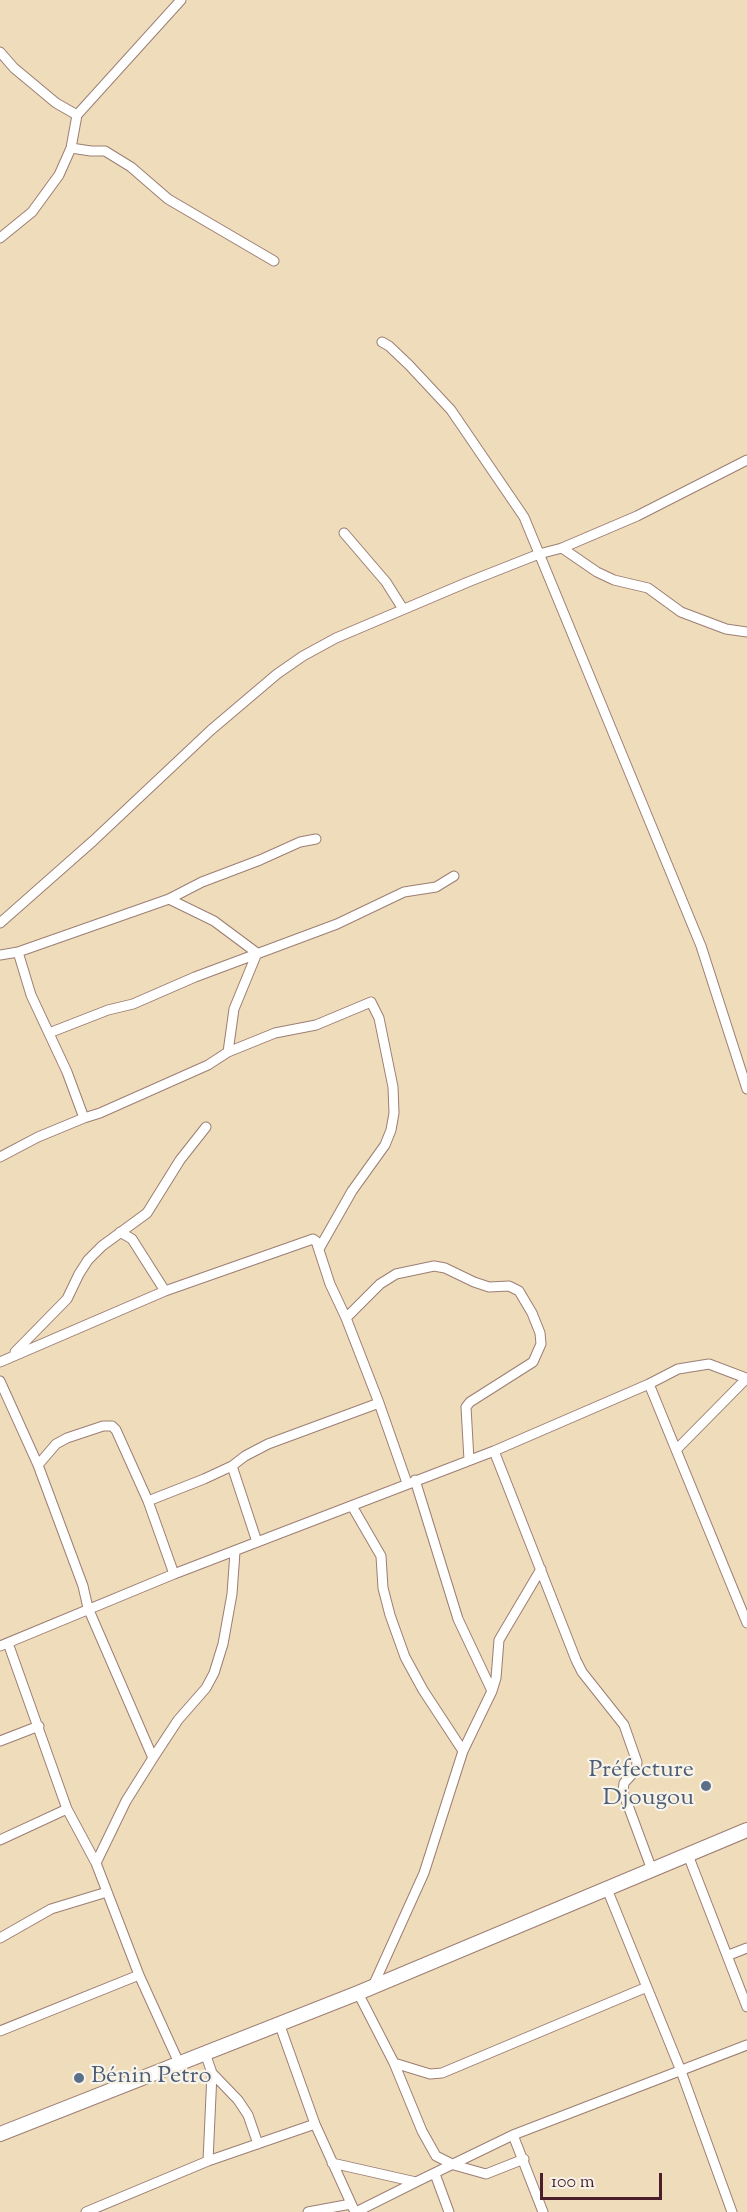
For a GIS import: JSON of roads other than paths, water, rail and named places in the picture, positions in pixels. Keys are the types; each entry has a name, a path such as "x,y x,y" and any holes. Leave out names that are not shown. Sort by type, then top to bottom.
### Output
{"main road":[{"path":"0,2134 357,1993 747,1830"}],"street":[{"path":"0,238 32,212 59,175 71,148 77,115 181,0"},
{"path":"0,52 14,68 56,103 77,115"},
{"path":"71,148 105,151 131,167 168,199 274,261"},
{"path":"382,342 410,365 451,410 524,517 700,946 747,1089"},
{"path":"0,923 93,841 211,730 277,674 336,638 637,516 747,460"},
{"path":"344,533 386,582 404,609"},
{"path":"562,548 597,572 614,580 648,588 681,612 726,629 747,632"},
{"path":"0,955 18,952 169,899 202,882 300,842 316,839"},
{"path":"50,1033 108,1010 133,1004 256,953 337,924 398,895 436,886 454,876"},
{"path":"169,899 214,921 256,953"},
{"path":"18,952 31,995 67,1072 84,1118"},
{"path":"228,1052 234,1009 256,953"},
{"path":"0,1157 38,1137 100,1113 208,1065 228,1052 275,1033 316,1025 371,1002 379,1017 393,1087 394,1113 391,1130 385,1144 352,1191 319,1249"},
{"path":"5,1360 68,1299 78,1274 88,1260 120,1232 147,1213 180,1160 206,1127"},
{"path":"120,1232 132,1239 165,1291"},
{"path":"5,1360 165,1291 310,1239 316,1241 330,1284 346,1318 411,1482 458,1619 492,1691"},
{"path":"346,1318 380,1284 396,1274 434,1266 445,1268 489,1287 509,1286 519,1291 532,1313 540,1334 541,1344 533,1362 466,1407 469,1460"},
{"path":"179,2063 139,1975 96,1863 67,1809 39,1726 4,1644 174,1574 494,1451 678,1369 709,1364 747,1378 675,1450"},
{"path":"0,1381 38,1465 83,1586 88,1608 153,1758"},
{"path":"648,1384 747,1623"},
{"path":"148,1501 165,1496 232,1466 268,1444 379,1403"},
{"path":"38,1465 56,1444 67,1438 103,1426 112,1426 116,1430 148,1501 174,1574"},
{"path":"494,1451 582,1672 624,1725 637,1762 636,1770 624,1783 623,1792 652,1870"},
{"path":"232,1466 258,1542"},
{"path":"352,1506 381,1556 383,1588 390,1616 405,1657 423,1690 463,1751"},
{"path":"96,1863 126,1801 178,1720 206,1688 214,1673 223,1644 232,1594 235,1552"},
{"path":"373,1986 424,1873 463,1751 492,1691 496,1678 499,1640 541,1569"},
{"path":"0,1741 39,1726"},
{"path":"0,1840 67,1809"},
{"path":"688,1855 729,1955 747,2007"},
{"path":"607,1889 681,2071 732,2212"},
{"path":"0,1938 51,1910 107,1892"},
{"path":"729,1955 747,1948"},
{"path":"0,2031 139,1975"},
{"path":"394,2063 430,2074 442,2073 647,1987"},
{"path":"357,1993 394,2063 436,2156 454,2165 482,2173 491,2173 524,2159"},
{"path":"279,2023 315,2124 354,2209"},
{"path":"308,2212 354,2209 435,2174 513,2135 747,2045"},
{"path":"205,2054 212,2073 208,2161"},
{"path":"212,2073 243,2107 258,2144"},
{"path":"86,2212 208,2161 315,2124"},
{"path":"513,2135 543,2212"},
{"path":"332,2163 416,2182"},
{"path":"435,2174 449,2212"}],"place":[{"name":"Préfecture Djougou","path":"706,1786"},
{"name":"Bénin Petro","path":"79,2078"}]}
